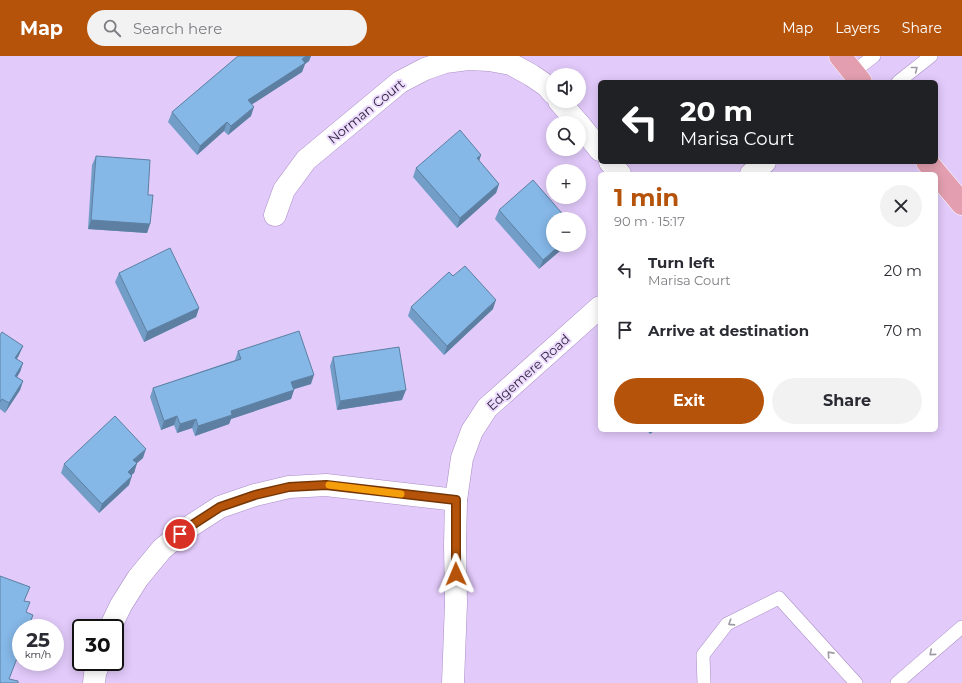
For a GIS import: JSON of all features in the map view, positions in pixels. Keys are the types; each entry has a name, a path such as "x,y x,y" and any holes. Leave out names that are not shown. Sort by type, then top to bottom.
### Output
{"main road":[{"path":"929,164 935,172"},
{"path":"938,175 962,204"}],"street":[{"name":"Norman Court","path":"274,215 284,190 306,160 400,82 425,69 445,62 468,59 489,60 511,64 532,75 546,85"},
{"path":"565,108 572,116"},
{"path":"586,133 598,148"},
{"path":"612,164 618,172"},
{"path":"753,172 763,164"},
{"name":"Edgemere Road","path":"453,683 456,603 456,500 462,458 472,431 487,408 598,309"},
{"path":"114,619 120,605 138,578 162,549 189,527 220,507 255,495 289,487 326,485 456,500"},
{"path":"94,683 96,671"}],"lane":[{"path":"855,75 874,56"},
{"path":"901,80 931,56"},
{"path":"704,683 703,655 727,624 779,598 856,683"},
{"path":"897,683 962,627"}],"building":[{"path":"238,56 306,56 302,59 305,63 248,100 254,107 231,126 227,122 200,146 172,112"},
{"path":"460,130 481,155 477,158 499,184 460,218 416,168"},
{"path":"96,156 150,160 148,195 153,195 150,224 91,220"},
{"path":"533,180 546,195 546,204 554,204 561,212 546,212 546,252 552,252 543,260 499,210"},
{"path":"170,248 199,308 147,332 119,273"},
{"path":"465,266 496,300 447,346 411,307 449,272 453,276"},
{"path":"299,331 314,375 291,382 294,390 231,411 232,415 198,426 196,419 180,424 177,416 164,421 153,388 241,359 238,351"},
{"path":"2,332 23,346 15,358 23,363 15,376 23,381 9,403 2,399 0,402 0,335"},
{"path":"399,347 406,390 340,401 333,357"},
{"path":"115,416 146,449 133,460 137,463 128,472 132,476 102,504 64,464"},
{"path":"0,576 30,587 24,601 30,602 26,612 33,615 31,619 12,619 12,671 9,679 18,681 18,683 0,683"}],"slow traffic":[{"path":"329,485 401,494"}],"route":[{"path":"180,534 220,507 255,495 289,487 326,485 456,500 456,574"}]}
